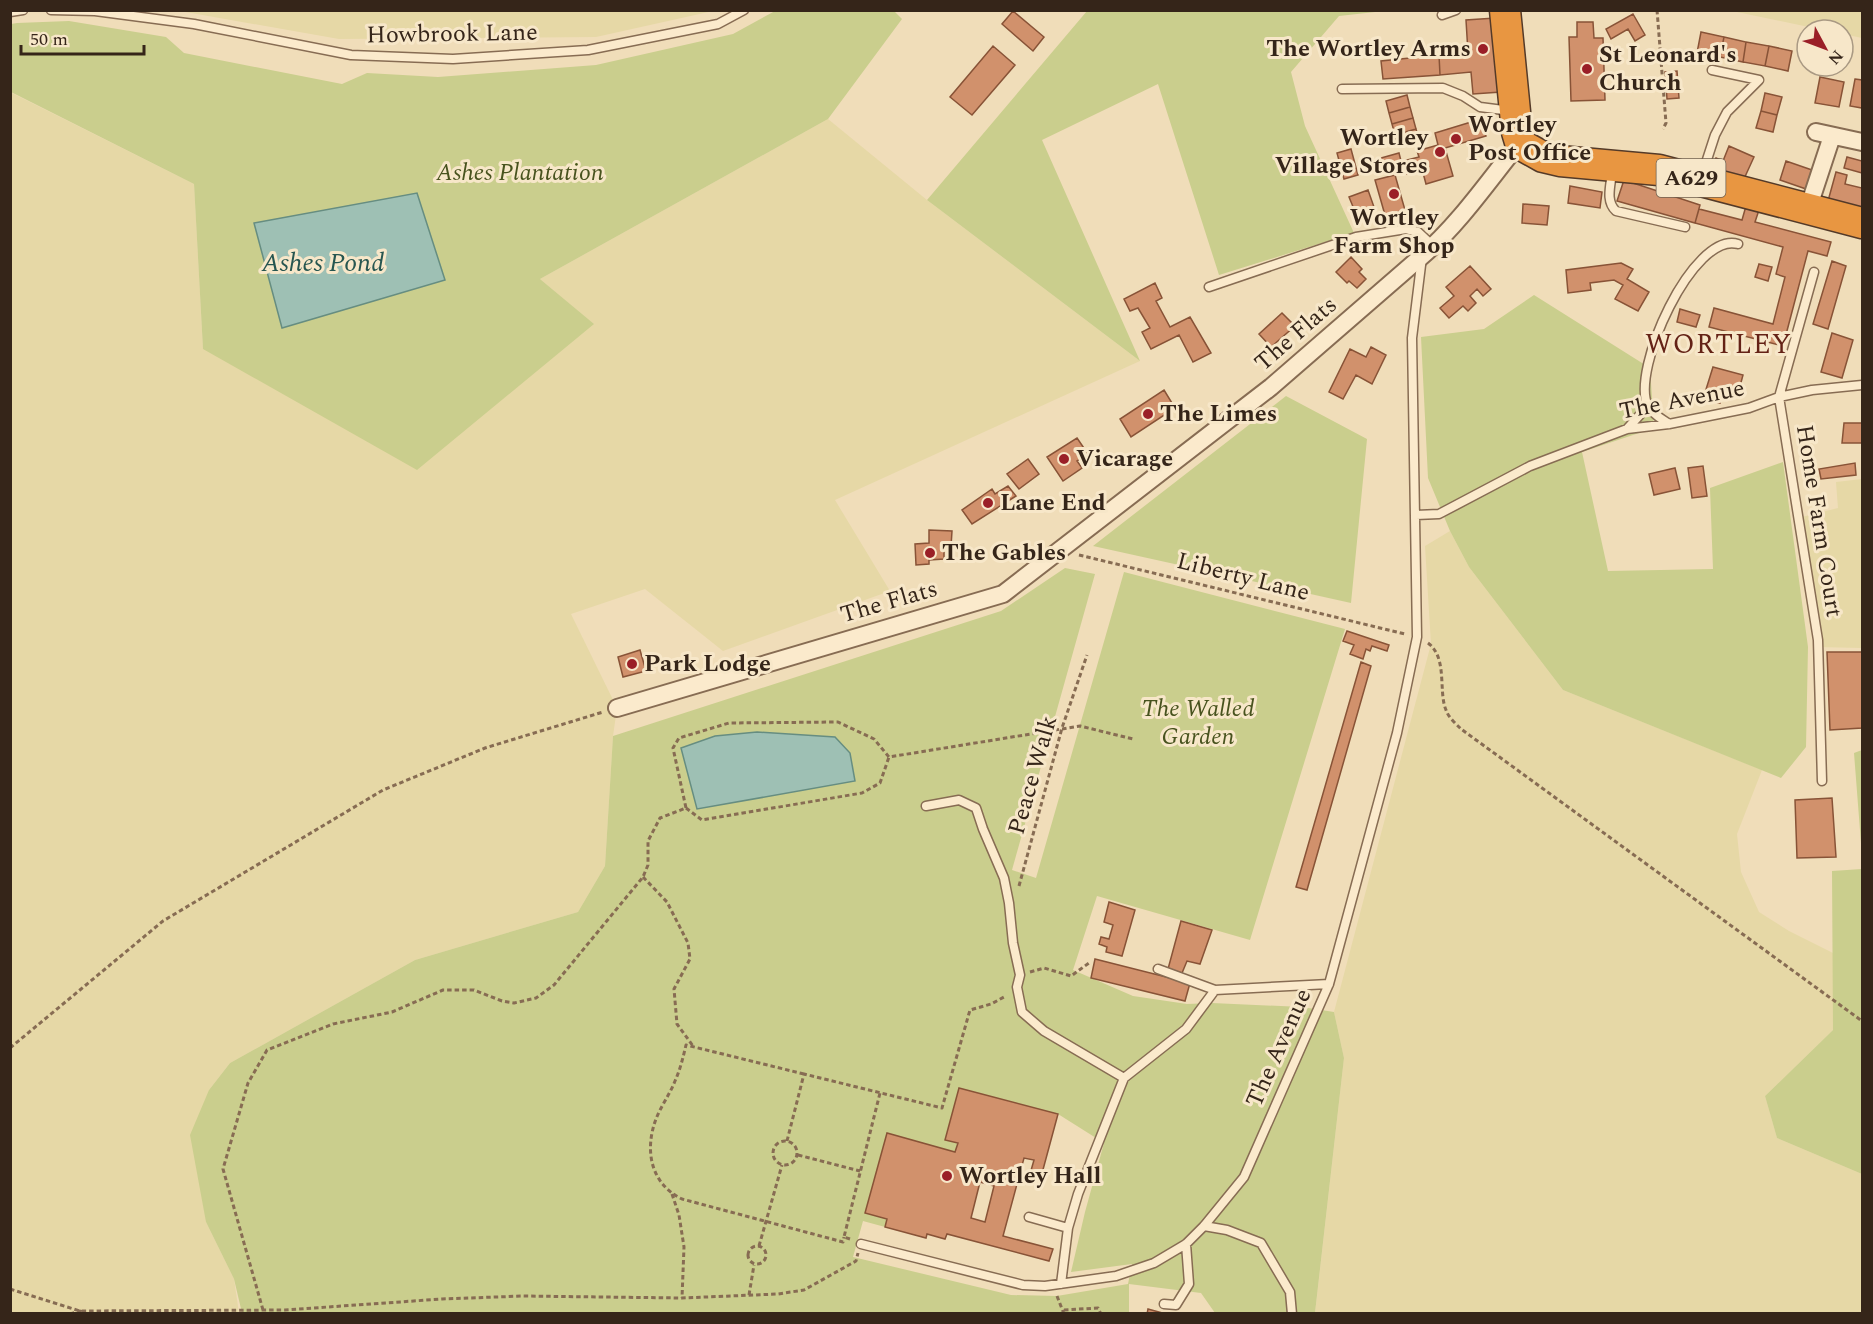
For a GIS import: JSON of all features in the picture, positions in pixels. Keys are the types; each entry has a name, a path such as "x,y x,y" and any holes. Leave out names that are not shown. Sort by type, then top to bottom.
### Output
{"highway":[{"path":"1505,10 1517,132 1520,142"},
{"name":"A629","path":"1520,142 1543,157 1659,170 1863,223"}],"street":[{"path":"1808,209 1824,134 1863,142"},
{"name":"The Flats","path":"617,708 1003,594 1271,387 1428,251 1520,142"}],"lane":[{"path":"10,12 23,10"},
{"name":"Howbrook Lane","path":"51,10 95,11 194,24 351,55 453,59 588,50 718,24 744,10"},
{"path":"1442,15 1455,10"},
{"path":"1701,180 1715,135 1727,112 1759,80 1712,70"},
{"path":"1342,90 1443,88 1463,96 1480,107 1515,112"},
{"path":"1613,165 1609,199 1613,209 1685,227"},
{"path":"1209,287 1356,237 1406,229 1418,232 1428,251"},
{"path":"1669,424 1648,406 1645,387 1665,314 1678,290 1704,258 1720,245 1733,242 1738,244"},
{"name":"The Avenue","path":"861,1244 1023,1285 1058,1286 1116,1276 1154,1263 1186,1244 1204,1226 1244,1177 1329,984 1397,733 1417,637 1412,338 1428,251"},
{"name":"Home Farm Court","path":"1814,272 1779,397 1818,640 1822,781"},
{"name":"The Avenue","path":"1416,516 1439,514 1530,466 1627,429 1669,424 1749,408 1779,397 1812,390 1863,385"},
{"path":"1627,429 1648,406"},
{"path":"926,806 959,800 976,808 1004,878 1020,975 1017,987 1022,1012 1044,1031 1124,1078"},
{"path":"1158,969 1215,990 1329,984"},
{"path":"1058,1286 1068,1228 1078,1194 1124,1078 1186,1029 1215,990"},
{"path":"1029,1217 1068,1228"},
{"path":"1204,1226 1227,1230 1261,1243 1290,1292 1292,1314"},
{"path":"1164,1304 1176,1305 1190,1284 1186,1244"}],"path":[{"path":"1657,10 1666,123 1663,129"},
{"name":"Liberty Lane","path":"1060,550 1417,637"},
{"path":"1417,637 1431,644 1438,657 1446,711 1461,729 1863,1021"},
{"name":"Peace Walk","path":"1009,903 1019,885 1062,728 1087,655"},
{"path":"10,1048 163,921 383,790 485,748 617,708"},
{"path":"838,722 874,739 889,757 880,783 862,793 702,820 686,808 672,748 679,738 729,723 838,722"},
{"path":"889,757 1080,726 1133,739"},
{"path":"263,1310 223,1169 248,1083 267,1050 333,1023 392,1012 443,990 474,990 502,1001 514,1003 536,998 554,985 643,877 648,865 648,841 660,818 686,808"},
{"path":"643,877 668,902 688,943 690,959 674,989 677,1024 694,1047"},
{"path":"1020,975 1044,968 1071,976 1089,963"},
{"path":"880,1093 843,1242 682,1199 672,1194 656,1176 650,1155 651,1143 657,1118 681,1068 686,1046 942,1108 970,1010 991,1004 1009,995 1017,987"},
{"path":"787,1141 804,1074"},
{"path":"787,1141 795,1146 797,1155 793,1162 782,1165 773,1156 774,1148 779,1142 787,1141"},
{"path":"797,1155 860,1171"},
{"path":"759,1246 782,1165"},
{"path":"672,1194 679,1215 684,1247 682,1298"},
{"path":"70,1314 80,1311 285,1310 523,1296 682,1298 778,1294 804,1290 856,1261 861,1244 844,1237"},
{"path":"759,1246 766,1251 766,1259 761,1264 754,1264 750,1260 749,1252 752,1248 759,1246"},
{"path":"749,1295 754,1264"},
{"path":"1058,1286 1058,1301 1064,1312 1098,1308 1101,1314"},
{"path":"10,1289 85,1314"}],"shaded area":[{"path":"180,11 713,11 596,37 339,39"},
{"path":"1732,11 1862,11 1862,38 1855,37 1855,18 1795,18 1795,24"},
{"path":"10,92 194,184 203,349 593,324 540,279 828,119 927,200 1140,361 835,500 890,591 723,651 645,589 571,614 617,708 613,736 605,866 578,912 415,960 230,1063 209,1090 206,1222 234,1279 239,1313 11,1313"},
{"path":"1862,479 1862,648 1817,647 1802,517 1838,508 1836,482"},
{"path":"1450,531 1469,567 1563,690 1762,770 1737,834 1741,872 1759,912 1789,931 1833,953 1833,1030 1765,1096 1777,1138 1862,1174 1862,1313 1315,1314 1344,1058 1334,1012 1431,644 1425,546"}],"green space":[{"name":"Ashes Plantation","path":"775,11 894,11 902,19 828,119 540,279 594,324 417,470 203,349 194,184 11,92 11,24 17,23 69,21 166,37 184,53 342,84 367,73 438,77 596,65 733,34"},
{"path":"1087,11 1384,11 1339,16 1291,72 1305,126 1354,233 1219,275 1158,84 1042,140 1140,361 927,200"},
{"path":"1534,295 1650,368 1654,428 1582,452 1608,571 1713,569 1710,488 1783,462 1808,647 1806,747 1781,778 1563,690 1469,567 1450,531 1428,478 1421,337 1484,329"},
{"path":"1286,396 1367,439 1351,603 1093,546"},
{"name":"The Walled Garden","path":"1065,568 1095,574 1012,870 1036,878 1124,572 1345,629 1250,940 1097,896 1073,970 1133,996 1187,1004 1302,1007 1334,1012 1344,1058 1315,1313 1215,1313 1201,1293 1129,1284 1129,1314 242,1313 234,1279 206,1222 190,1135 209,1090 230,1063 415,960 578,912 605,866 613,736 1001,611","holes":["757,732 835,737 850,753 855,780 715,736","959,1088 1058,1114 1104,1143 1071,1272 1132,1264 1128,1284 1057,1296 1011,1295 853,1257 863,1221 885,1227 887,1219 865,1213 887,1133 955,1152 958,1143 945,1139"]},
{"path":"1862,750 1862,856 1854,753"},
{"path":"1862,869 1862,1174 1777,1138 1765,1096 1833,1030 1832,871"}],"water":[{"name":"Ashes Pond","path":"417,193 445,280 282,328 254,223"},
{"path":"757,732 835,737 850,753 855,781 697,809 681,748 715,736"}],"building":[{"path":"1013,11 1044,37 1033,51 1002,24"},
{"path":"1633,14 1645,35 1635,41 1628,29 1611,39 1606,29"},
{"path":"1495,18 1501,92 1473,94 1471,72 1440,75 1439,55 1468,53 1466,20"},
{"name":"St Leonard's Church","path":"1577,22 1593,22 1594,38 1603,38 1605,100 1571,101 1569,37 1577,37"},
{"path":"1701,32 1724,37 1720,57 1697,53"},
{"path":"1724,37 1746,42 1743,62 1720,57"},
{"path":"1746,42 1769,46 1765,66 1743,62"},
{"path":"993,46 1015,65 972,115 950,97"},
{"path":"1769,46 1792,51 1788,71 1765,66"},
{"path":"1439,55 1440,75 1383,79 1381,61"},
{"path":"1677,71 1679,98 1667,99 1665,72"},
{"path":"1820,78 1844,82 1839,107 1815,103"},
{"path":"1855,79 1862,80 1862,108 1850,106"},
{"path":"1765,93 1782,97 1777,115 1761,111"},
{"path":"1407,95 1410,107 1389,113 1386,101"},
{"path":"1410,107 1413,118 1392,124 1389,113"},
{"path":"1761,111 1777,115 1773,132 1756,128"},
{"path":"1413,118 1416,129 1395,135 1392,124"},
{"path":"1481,119 1486,136 1445,148 1453,176 1426,184 1422,169 1407,174 1403,161 1419,157 1417,151 1438,145 1435,133"},
{"path":"1416,129 1419,140 1398,146 1395,135"},
{"path":"1729,146 1754,157 1743,181 1712,168 1716,158 1723,161"},
{"path":"1351,149 1358,175 1344,179 1337,153"},
{"path":"1399,153 1402,165 1385,170 1381,158"},
{"path":"1847,157 1862,161 1862,173 1844,168"},
{"path":"1786,161 1812,170 1806,189 1780,180"},
{"path":"1836,172 1847,175 1845,184 1862,188 1862,210 1828,201"},
{"path":"1395,175 1405,210 1385,215 1375,180"},
{"path":"1624,180 1700,205 1695,223 1617,201"},
{"path":"1570,186 1602,192 1600,208 1568,203"},
{"path":"1368,190 1374,207 1356,214 1349,197"},
{"path":"1523,204 1549,206 1547,225 1522,223"},
{"path":"1746,206 1759,210 1755,222 1831,242 1827,256 1808,251 1783,346 1709,327 1714,308 1773,324 1785,277 1776,274 1783,247 1695,223 1699,209 1742,220"},
{"path":"1351,257 1362,269 1359,272 1366,279 1357,288 1349,281 1347,283 1336,272"},
{"path":"1832,261 1846,266 1828,329 1813,324"},
{"path":"1621,263 1633,269 1627,279 1649,292 1638,311 1615,299 1623,285 1614,280 1590,283 1591,290 1568,293 1566,270"},
{"path":"1759,264 1772,267 1768,281 1755,277"},
{"path":"1470,266 1491,289 1483,296 1477,289 1470,296 1476,303 1468,311 1463,306 1449,318 1440,308 1454,296 1446,287"},
{"path":"1155,283 1162,298 1156,301 1170,327 1190,317 1211,353 1193,362 1179,335 1151,349 1142,332 1150,328 1138,308 1130,311 1124,299"},
{"path":"1680,309 1700,315 1696,327 1677,322"},
{"path":"1282,313 1295,326 1271,347 1259,334"},
{"path":"1832,333 1853,340 1842,378 1821,372"},
{"path":"1371,347 1386,355 1372,384 1356,375 1343,399 1329,392 1350,349 1366,357"},
{"path":"1713,367 1743,375 1739,390 1726,385 1720,403 1703,399"},
{"name":"The Limes","path":"1164,390 1175,408 1131,437 1120,419"},
{"path":"1844,423 1862,423 1862,443 1842,443"},
{"name":"Vicarage","path":"1077,438 1088,454 1077,461 1082,468 1063,481 1047,457"},
{"path":"1028,459 1039,474 1019,489 1007,474"},
{"path":"1855,463 1856,475 1821,479 1819,469"},
{"path":"1703,466 1707,496 1692,498 1688,468"},
{"path":"1675,468 1680,489 1654,495 1649,474"},
{"name":"Lane End","path":"1008,486 1016,496 972,524 962,510 992,489 995,494"},
{"name":"The Gables","path":"929,530 952,531 951,547 944,546 944,559 929,560 929,564 916,565 915,544 929,543"},
{"path":"1347,631 1389,645 1387,651 1372,646 1370,651 1366,649 1363,659 1350,654 1354,645 1343,641"},
{"name":"Park Lodge","path":"640,650 646,671 623,677 618,657"},
{"path":"1827,652 1862,652 1862,728 1830,730"},
{"path":"1361,662 1371,666 1307,890 1296,887"},
{"path":"1832,798 1836,857 1797,858 1795,800"},
{"path":"1109,902 1135,910 1122,956 1106,952 1107,947 1099,944 1101,937 1109,939 1113,925 1104,922"},
{"path":"1181,921 1212,930 1200,964 1187,961 1182,973 1168,969"},
{"path":"1095,959 1190,983 1185,1001 1091,978"},
{"name":"Wortley Hall","path":"959,1088 1058,1114 1041,1177 1030,1174 1034,1160 1024,1158 1003,1236 1053,1249 1049,1261 947,1234 945,1239 927,1234 926,1238 885,1227 887,1219 865,1213 887,1133 955,1152 958,1143 945,1140","holes":["980,1182 994,1186 985,1222 971,1218"]},
{"path":"1148,1309 1166,1314 1147,1314"}],"place":[{"name":"The Wortley Arms","path":"1483,49"},
{"name":"St Leonard's Church","path":"1587,69"},
{"name":"Wortley Post Office","path":"1456,139"},
{"name":"Wortley Village Stores","path":"1440,152"},
{"name":"Wortley Farm Shop","path":"1394,194"},
{"name":"The Limes","path":"1148,414"},
{"name":"Vicarage","path":"1064,459"},
{"name":"Lane End","path":"988,503"},
{"name":"The Gables","path":"930,553"},
{"name":"Park Lodge","path":"632,664"},
{"name":"Wortley Hall","path":"947,1176"}],"district":[{"name":"WORTLEY","path":"1719,345"}]}
